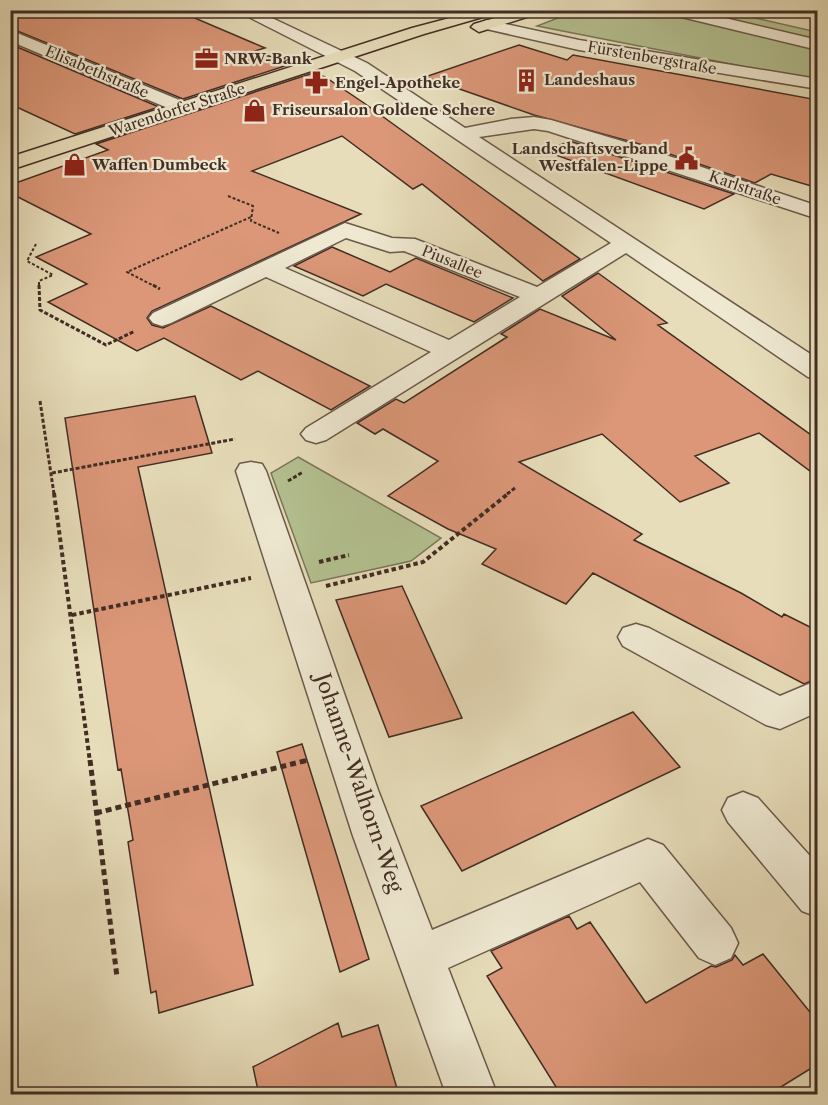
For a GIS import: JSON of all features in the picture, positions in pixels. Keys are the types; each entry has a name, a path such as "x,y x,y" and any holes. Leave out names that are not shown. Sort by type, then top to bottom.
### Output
{"main road":[{"path":"431,10 487,25"},
{"path":"343,57 385,41 500,10"},
{"path":"343,57 390,52 542,10"},
{"name":"Warendorfer Straße","path":"10,164 343,57"}],"street":[{"path":"242,10 343,57 464,134 818,371"},
{"path":"670,10 818,45"},
{"name":"Fürstenbergstraße","path":"487,25 601,49 818,84"},
{"name":"Elisabethstraße","path":"10,35 183,108"},
{"name":"Karlstraße","path":"464,134 511,125 534,123 551,126 635,151 818,213"},
{"name":"Piusallee","path":"162,318 345,230 390,245 407,244 538,296"},
{"path":"316,434 613,250 630,244"},
{"path":"266,268 451,351"},
{"name":"Johanne-Walhorn-Weg","path":"243,455 300,575 347,750 374,835 471,1095"},
{"path":"636,637 780,714 818,694"},
{"path":"743,810 818,897"},
{"path":"421,957 648,858 715,944"}],"path":[{"path":"228,196 253,206 251,221 310,247"},
{"path":"191,304 127,272 251,217"},
{"path":"36,244 27,261 53,275 39,281 40,310 106,345 162,318"},
{"path":"40,401 72,615 117,977"},
{"path":"52,473 243,455"},
{"path":"72,615 300,575 411,567 423,562 515,488"},
{"path":"300,575 349,555"},
{"path":"96,813 347,750"}],"green space":[{"path":"576,11 724,11 817,32 817,81 537,26"},
{"path":"298,457 441,538 411,561 311,583 271,473"}],"building":[{"path":"10,10 176,10 265,48 255,51 291,64 183,99 10,28"},
{"path":"10,44 159,107 75,134 10,104"},
{"path":"519,45 567,60 573,55 818,100 818,188 771,174 755,183 643,145 534,115 425,77"},
{"path":"313,73 325,77 364,103 580,259 543,281 422,184 413,189 342,136 252,171 361,214 152,311 147,318 152,325 163,328 211,306 370,386 331,410 258,371 241,380 164,338 137,351 48,302 87,284 36,257 91,234 10,193 10,185 108,150 96,144"},
{"path":"570,141 734,194 704,209 545,151"},
{"path":"332,247 390,272 416,258 513,298 474,322 386,284 363,296 294,266"},
{"path":"598,273 667,323 658,325 818,440 818,477 759,433 695,456 729,483 680,502 602,434 519,462 642,534 634,540 741,593 782,617 784,614 818,631 818,678 804,684 593,573 566,604 482,564 496,549 448,529 388,496 438,461 383,429 375,434 357,423 396,399 404,403 507,337 501,334 540,309 616,340 562,296"},
{"path":"195,396 212,453 138,467 253,985 159,1013 156,991 151,993 128,842 133,840 121,769 118,770 65,418"},
{"path":"402,586 462,718 389,737 336,600"},
{"path":"633,712 680,767 462,871 421,806"},
{"path":"302,744 369,959 340,972 277,752"},
{"path":"569,916 577,929 590,922 646,1003 711,966 716,967 732,960 735,955 743,965 763,954 818,1022 818,1064 768,1095 561,1095 487,976 502,968 491,951"},
{"path":"338,1023 342,1037 378,1025 399,1095 259,1095 253,1067"}],"place":[{"name":"NRW-Bank","path":"206,59"},
{"name":"Landeshaus","path":"526,80"},
{"name":"Engel-Apotheke","path":"317,83"},
{"name":"Friseursalon Goldene Schere","path":"254,110"},
{"name":"Landschaftsverband Westfalen-Lippe","path":"686,158"},
{"name":"Waffen Dumbeck","path":"74,165"}]}
